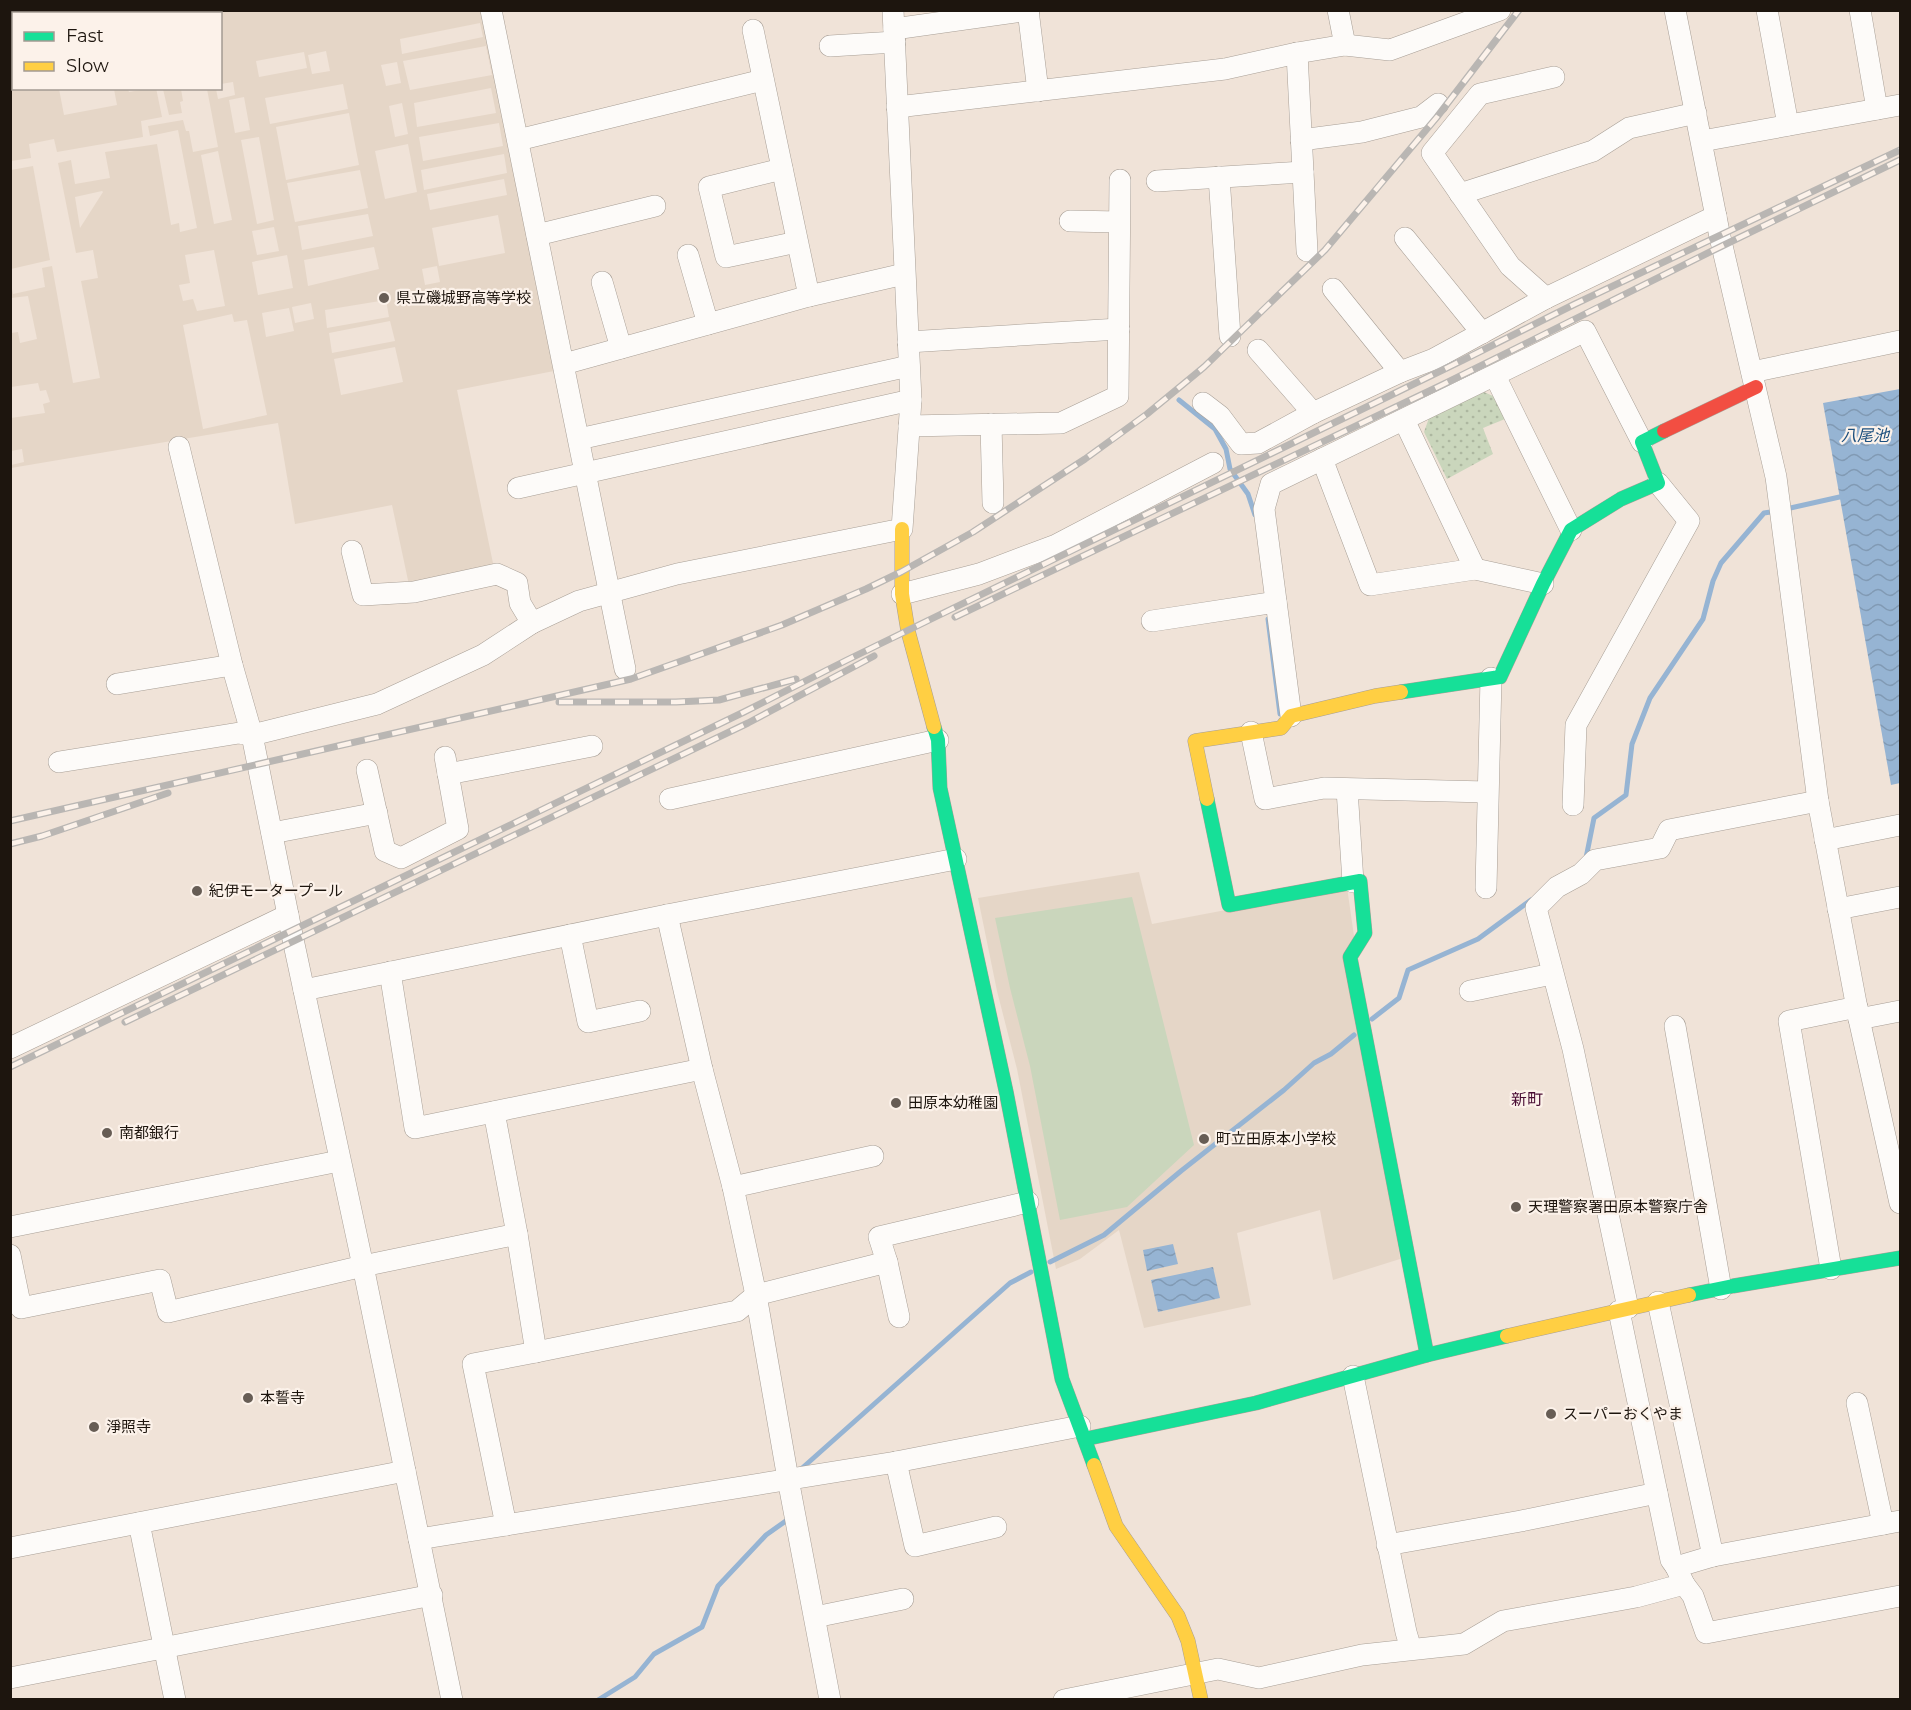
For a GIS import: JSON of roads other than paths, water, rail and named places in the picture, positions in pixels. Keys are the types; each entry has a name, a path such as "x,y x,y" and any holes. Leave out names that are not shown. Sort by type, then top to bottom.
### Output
{"street":[{"path":"491,10 625,669"},
{"path":"830,46 894,27 1028,10 1038,91"},
{"path":"1338,10 1345,45"},
{"path":"897,107 1225,69 1345,45 1390,50 1500,10"},
{"path":"1674,10 1716,216 1776,477 1818,801 1858,1013 1900,1203"},
{"path":"1767,10 1788,125"},
{"path":"1860,10 1877,109"},
{"path":"894,27 911,400 901,572 908,631 938,740 940,788 1006,1091 1062,1379 1116,1526 1178,1616 1188,1641 1201,1700"},
{"path":"753,30 809,296"},
{"path":"1297,53 1307,251"},
{"path":"1546,298 1510,266 1432,153 1480,94 1554,77"},
{"path":"518,140 763,80"},
{"path":"1301,140 1362,132 1421,117 1438,104"},
{"path":"1702,141 1900,105"},
{"path":"1460,194 1593,151 1629,128 1696,112"},
{"path":"782,169 709,187 726,257 797,242"},
{"path":"1156,181 1303,172"},
{"path":"1219,177 1230,336"},
{"path":"909,426 1061,423 1119,396 1120,180"},
{"path":"537,236 655,206"},
{"path":"1203,403 1220,416 1241,444 1258,443 1313,413 1400,372 1434,359 1546,298 1716,216"},
{"path":"1070,221 1119,222"},
{"path":"1405,238 1482,333"},
{"path":"688,255 708,324"},
{"path":"564,364 809,296 904,274"},
{"path":"602,282 621,348"},
{"path":"1333,289 1400,372"},
{"path":"908,342 1119,328"},
{"path":"1291,716 1269,603 1264,509 1271,484 1585,331 1642,442 1658,483 1689,521 1576,725 1573,805"},
{"path":"1642,442 1754,380 1900,341"},
{"path":"1258,350 1313,413"},
{"path":"579,439 909,366"},
{"path":"1495,376 1571,530"},
{"path":"518,488 911,400"},
{"path":"1404,420 1475,569"},
{"path":"991,424 993,503"},
{"path":"179,447 232,665 252,735 452,1700"},
{"path":"1322,459 1370,585 1475,569 1543,584"},
{"path":"902,594 979,574 1056,545 1213,463"},
{"path":"1427,1355 1350,957 1365,933 1360,881 1229,905 1195,741 1281,728 1291,716 1375,696 1500,677 1571,530 1621,499 1658,483"},
{"path":"59,762 239,733 252,735 377,704 483,655 532,623 579,602 677,574 902,529"},
{"path":"352,551 363,595 414,592 497,574 517,583 520,603 532,623"},
{"path":"1152,621 1269,603"},
{"path":"117,684 232,665"},
{"path":"1486,888 1491,678"},
{"path":"1251,732 1265,800 1324,788 1487,792"},
{"path":"670,800 938,740"},
{"path":"367,770 385,851 401,858 458,829 447,765 592,746"},
{"path":"1347,789 1353,882"},
{"path":"1818,801 1669,830 1660,848 1596,860 1581,874 1557,886 1536,908 1573,1049 1671,1560 1693,1596 1706,1633 1900,1596"},
{"path":"272,833 377,813"},
{"path":"1825,840 1900,825"},
{"path":"304,990 667,915 956,859"},
{"path":"1838,909 1900,897"},
{"path":"10,1048 288,915"},
{"path":"667,915 702,1069 734,1187 795,1478 814,1617 830,1700"},
{"path":"570,935 588,1022 640,1011"},
{"path":"390,972 415,1128 702,1069"},
{"path":"1470,992 1552,974"},
{"path":"1831,1269 1789,1021 1900,1011"},
{"path":"1675,1026 1721,1289"},
{"path":"494,1112 536,1352"},
{"path":"734,1187 873,1156"},
{"path":"10,1227 339,1161"},
{"path":"899,1317 879,1237 1028,1202"},
{"path":"10,1255 16,1309 160,1280 168,1312 363,1266 517,1234"},
{"path":"419,1539 1256,1403 1427,1355 1658,1302 1900,1258"},
{"path":"507,1525 473,1364 737,1311 756,1295 887,1262"},
{"path":"1658,1302 1713,1556"},
{"path":"1353,1376 1387,1545 1406,1632 1412,1649"},
{"path":"1064,1700 1218,1669 1258,1678 1362,1655 1464,1644 1503,1621 1636,1598 1713,1556 1892,1523 1857,1403"},
{"path":"896,1462 915,1546 996,1527"},
{"path":"10,1548 405,1471"},
{"path":"1387,1545 1657,1493"},
{"path":"139,1523 175,1700"},
{"path":"10,1678 432,1595"},
{"path":"814,1617 903,1599"}],"water":[{"name":"八尾池","path":"1900,389 1900,783 1891,785 1823,403"},
{"path":"1173,1244 1178,1264 1147,1271 1143,1250"},
{"path":"1213,1267 1220,1298 1158,1312 1151,1280"}],"waterway":[{"path":"1179,400 1215,429 1226,449 1230,469 1248,494 1255,515"},
{"path":"1786,509 1844,496"},
{"path":"1586,858 1594,818 1626,795 1632,744 1650,698 1703,619 1713,581 1721,563 1764,513 1777,511"},
{"path":"1268,619 1280,714"},
{"path":"1372,1019 1399,998 1408,970 1478,939 1531,900"},
{"path":"1050,1262 1104,1235 1284,1090 1314,1063 1331,1054 1354,1035"},
{"path":"800,1470 1010,1283 1031,1272"},
{"path":"598,1700 635,1677 654,1654 702,1627 718,1586 766,1535 790,1518"}],"railway":[{"path":"10,821 631,679 782,625 901,572 973,532 1085,459 1147,414 1204,367 1325,250 1437,117 1519,10"},
{"path":"10,1067 744,712 1575,304 1900,150"},
{"path":"955,617 1444,384 1900,160"},
{"path":"125,1022 748,723 874,656"},
{"path":"559,702 719,700 796,679"},
{"path":"10,844 42,836 168,793"}],"place":[{"name":"県立磯城野高等学校","path":"384,298"},
{"name":"紀伊モータープール","path":"197,891"},
{"name":"田原本幼稚園","path":"896,1103"},
{"name":"南都銀行","path":"107,1133"},
{"name":"町立田原本小学校","path":"1204,1139"},
{"name":"天理警察署田原本警察庁舎","path":"1516,1207"},
{"name":"本誓寺","path":"248,1398"},
{"name":"スーパーおくやま","path":"1551,1414"},
{"name":"淨照寺","path":"94,1427"}],"district":[{"name":"新町","path":"1527,1099"}]}
